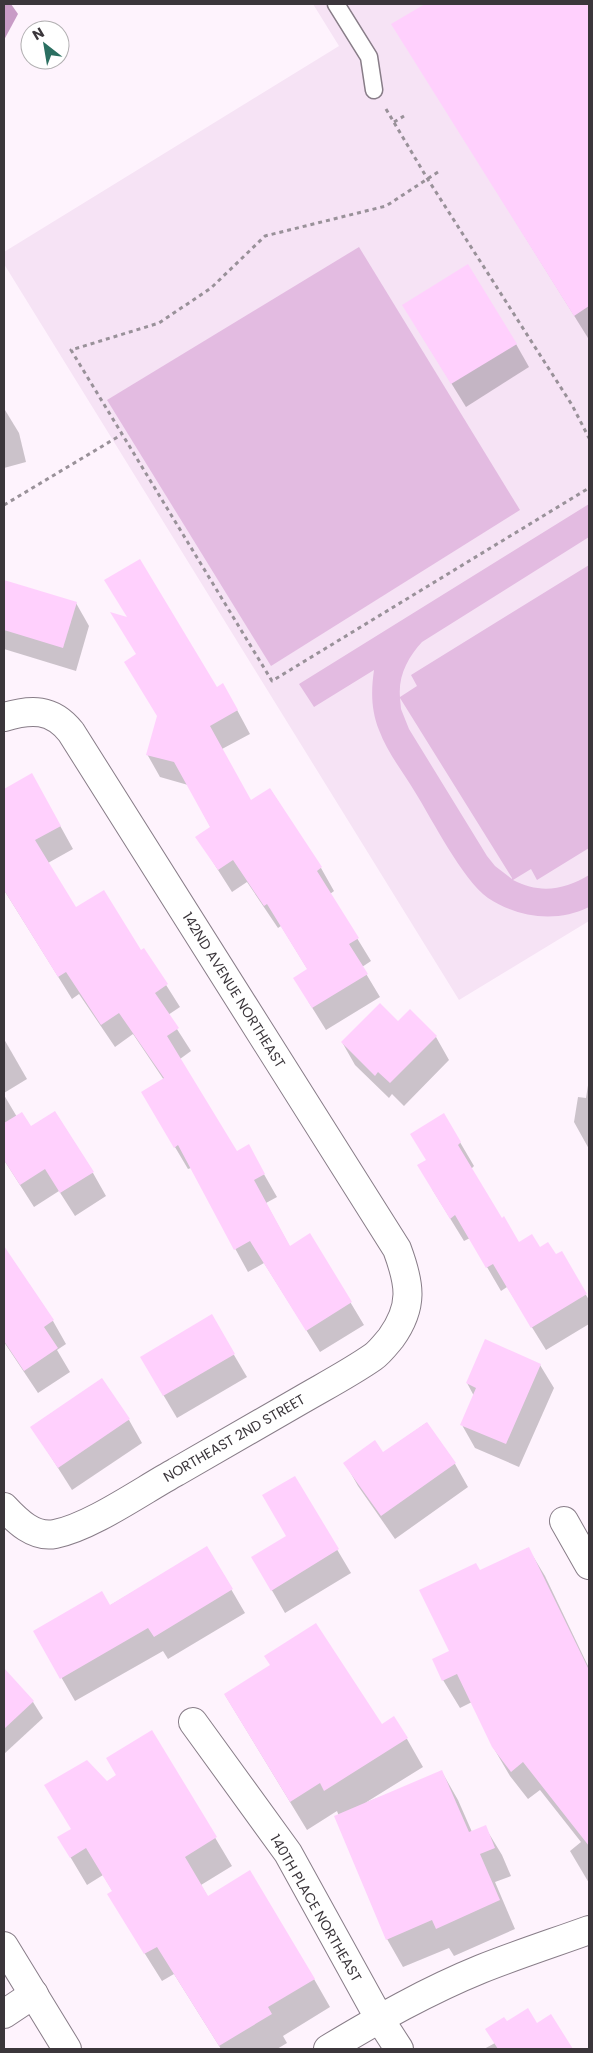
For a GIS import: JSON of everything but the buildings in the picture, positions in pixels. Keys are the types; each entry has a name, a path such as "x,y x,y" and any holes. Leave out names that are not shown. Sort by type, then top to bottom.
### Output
{"street":[{"name":"142ND AVENUE NORTHEAST","path":"11,715 50,714 62,720 88,757 397,1249 408,1288 407,1305"},
{"name":"NORTHEAST 2ND STREET","path":"4,1507 20,1524 35,1532 54,1534 98,1516 319,1390 374,1356 390,1338 407,1305"},
{"path":"564,1521 589,1565"},
{"name":"140TH PLACE NORTHEAST","path":"193,1722 288,1853 379,2018 399,2049"},
{"path":"328,2049 379,2018 431,1991 482,1969 589,1930"},
{"path":"4,1946 67,2049"},
{"path":"4,2014 34,1994"}],"lane":[{"path":"343,6 369,57 374,90"}],"path":[{"path":"374,90 427,178 572,405 589,438"},
{"path":"394,122 404,116"},
{"path":"438,172 386,206 265,236 211,288 159,323 71,350 272,681 589,488"},
{"path":"4,505 121,435"}],"shaded area":[{"path":"4,4 11,4 18,14 4,40"},
{"path":"313,4 589,4 589,921 459,1000 4,264 4,252 339,46"},
{"path":"359,247 520,510 271,666 107,400"},
{"path":"589,504 589,537 422,642 412,654 402,674 400,697 417,686 411,675 589,565 589,848 537,880 531,869 513,880 542,889 561,887 589,875 589,907 564,915 538,916 525,914 500,905 478,889 448,849 382,738 373,708 374,670 314,707 299,684","holes":["400,698 512,878 495,866 487,856 409,729 401,709"]}]}
